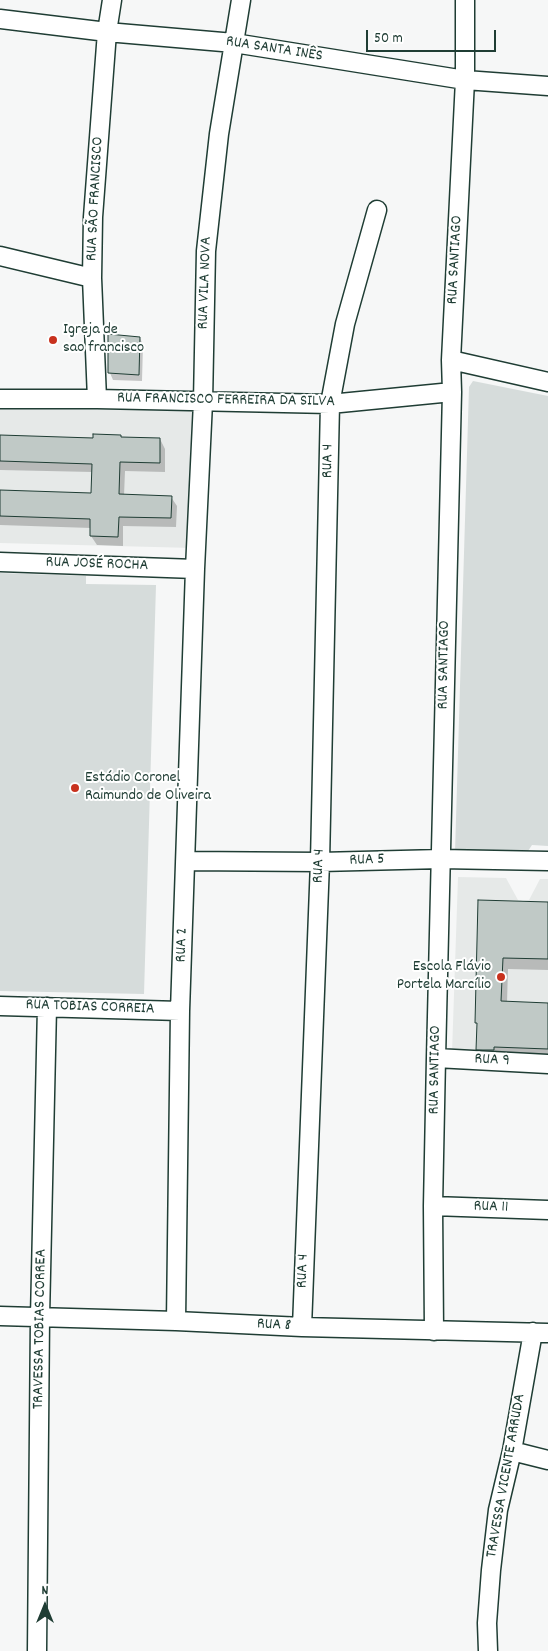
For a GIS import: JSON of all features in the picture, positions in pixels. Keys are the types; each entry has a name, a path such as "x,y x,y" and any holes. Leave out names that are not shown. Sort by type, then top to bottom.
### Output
{"street":[{"name":"RUA SÃO FRANCISCO","path":"97,399 92,278 93,217 107,32 112,0"},
{"name":"RUA VILA NOVA","path":"194,569 203,402 206,251 219,134 241,0"},
{"name":"RUA SANTIAGO","path":"434,1331 433,1206 452,392 451,360 464,80 465,0"},
{"name":"RUA SANTA INÊS","path":"0,19 107,32 234,43 464,80 548,86"},
{"name":"RUA 4","path":"302,1327 320,862 330,404 345,324 377,210"},
{"path":"0,256 92,278"},
{"path":"451,360 548,382"},
{"name":"RUA FRANCISCO FERREIRA DA SILVA","path":"0,399 330,404 452,392"},
{"name":"RUA JOSÉ ROCHA","path":"0,562 194,569"},
{"name":"RUA 2","path":"176,1321 180,1010 194,569"},
{"name":"RUA 5","path":"185,861 320,862 441,859 548,862"},
{"name":"RUA TOBIAS CORREIA","path":"0,1006 180,1010"},
{"name":"TRAVESSA TOBIAS CORREA","path":"37,1651 40,1317 47,1007"},
{"name":"RUA 9","path":"436,1058 548,1064"},
{"name":"RUA 11","path":"433,1206 548,1210"},
{"name":"RUA 8","path":"0,1316 302,1327 541,1333"},
{"name":"TRAVESSA VICENTE ARRUDA","path":"488,1651 487,1623 490,1570 498,1510 541,1333"},
{"path":"512,1451 548,1460"}],"shaded area":[{"path":"473,381 548,396 548,846 532,845 524,857 455,852 469,387"},
{"path":"0,394 197,399 193,548 0,543"},
{"name":"Estádio Coronel Raimundo de Oliveira","path":"0,573 86,576 86,584 156,585 144,994 0,991"},
{"name":"Escola Flávio Portela Marcílio","path":"458,877 506,878 518,900 523,901 529,900 540,879 548,879 548,1055 452,1053"}],"building":[{"path":"108,334 140,337 139,375 108,373"},
{"path":"93,434 160,438 160,463 120,462 119,494 172,496 171,518 119,517 118,537 90,536 90,519 0,516 0,490 91,493 92,464 0,461 0,435 93,438"},
{"path":"478,900 548,902 548,959 503,958 501,1001 548,1003 548,1049 494,1047 494,1050 476,1050"}],"place":[{"name":"Igreja de sao francisco","path":"53,340"},
{"name":"Estádio Coronel Raimundo de Oliveira","path":"75,788"},
{"name":"Escola Flávio Portela Marcílio","path":"501,977"}]}
